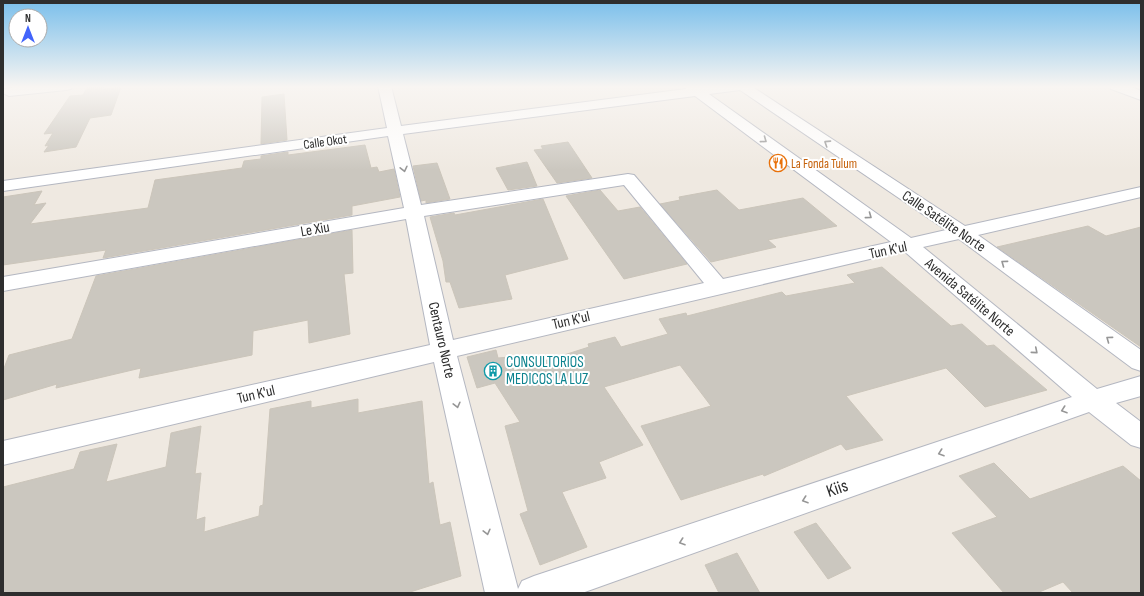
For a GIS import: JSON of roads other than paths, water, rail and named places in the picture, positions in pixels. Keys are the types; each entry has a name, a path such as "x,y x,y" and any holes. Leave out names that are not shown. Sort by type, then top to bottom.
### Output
{"street":[{"name":"Centauro Norte","path":"391,114 414,212 443,350 502,593"},
{"name":"Calle Okot","path":"3,186 517,114"},
{"name":"Avenida Satélite Norte","path":"728,114 908,245 1093,400 1141,437"},
{"name":"Calle Satélite Norte","path":"784,114 963,233 1141,362"},
{"name":"Le Xiu","path":"3,284 414,212 628,179 718,287"},
{"name":"Tun K'ul","path":"3,453 443,350 1141,192"},
{"name":"Kiis","path":"534,593 1093,400 1141,386"}],"place":[{"name":"La Fonda Tulum","path":"778,163"},
{"name":"CONSULTORIOS MEDICOS LA LUZ","path":"493,371"}]}
